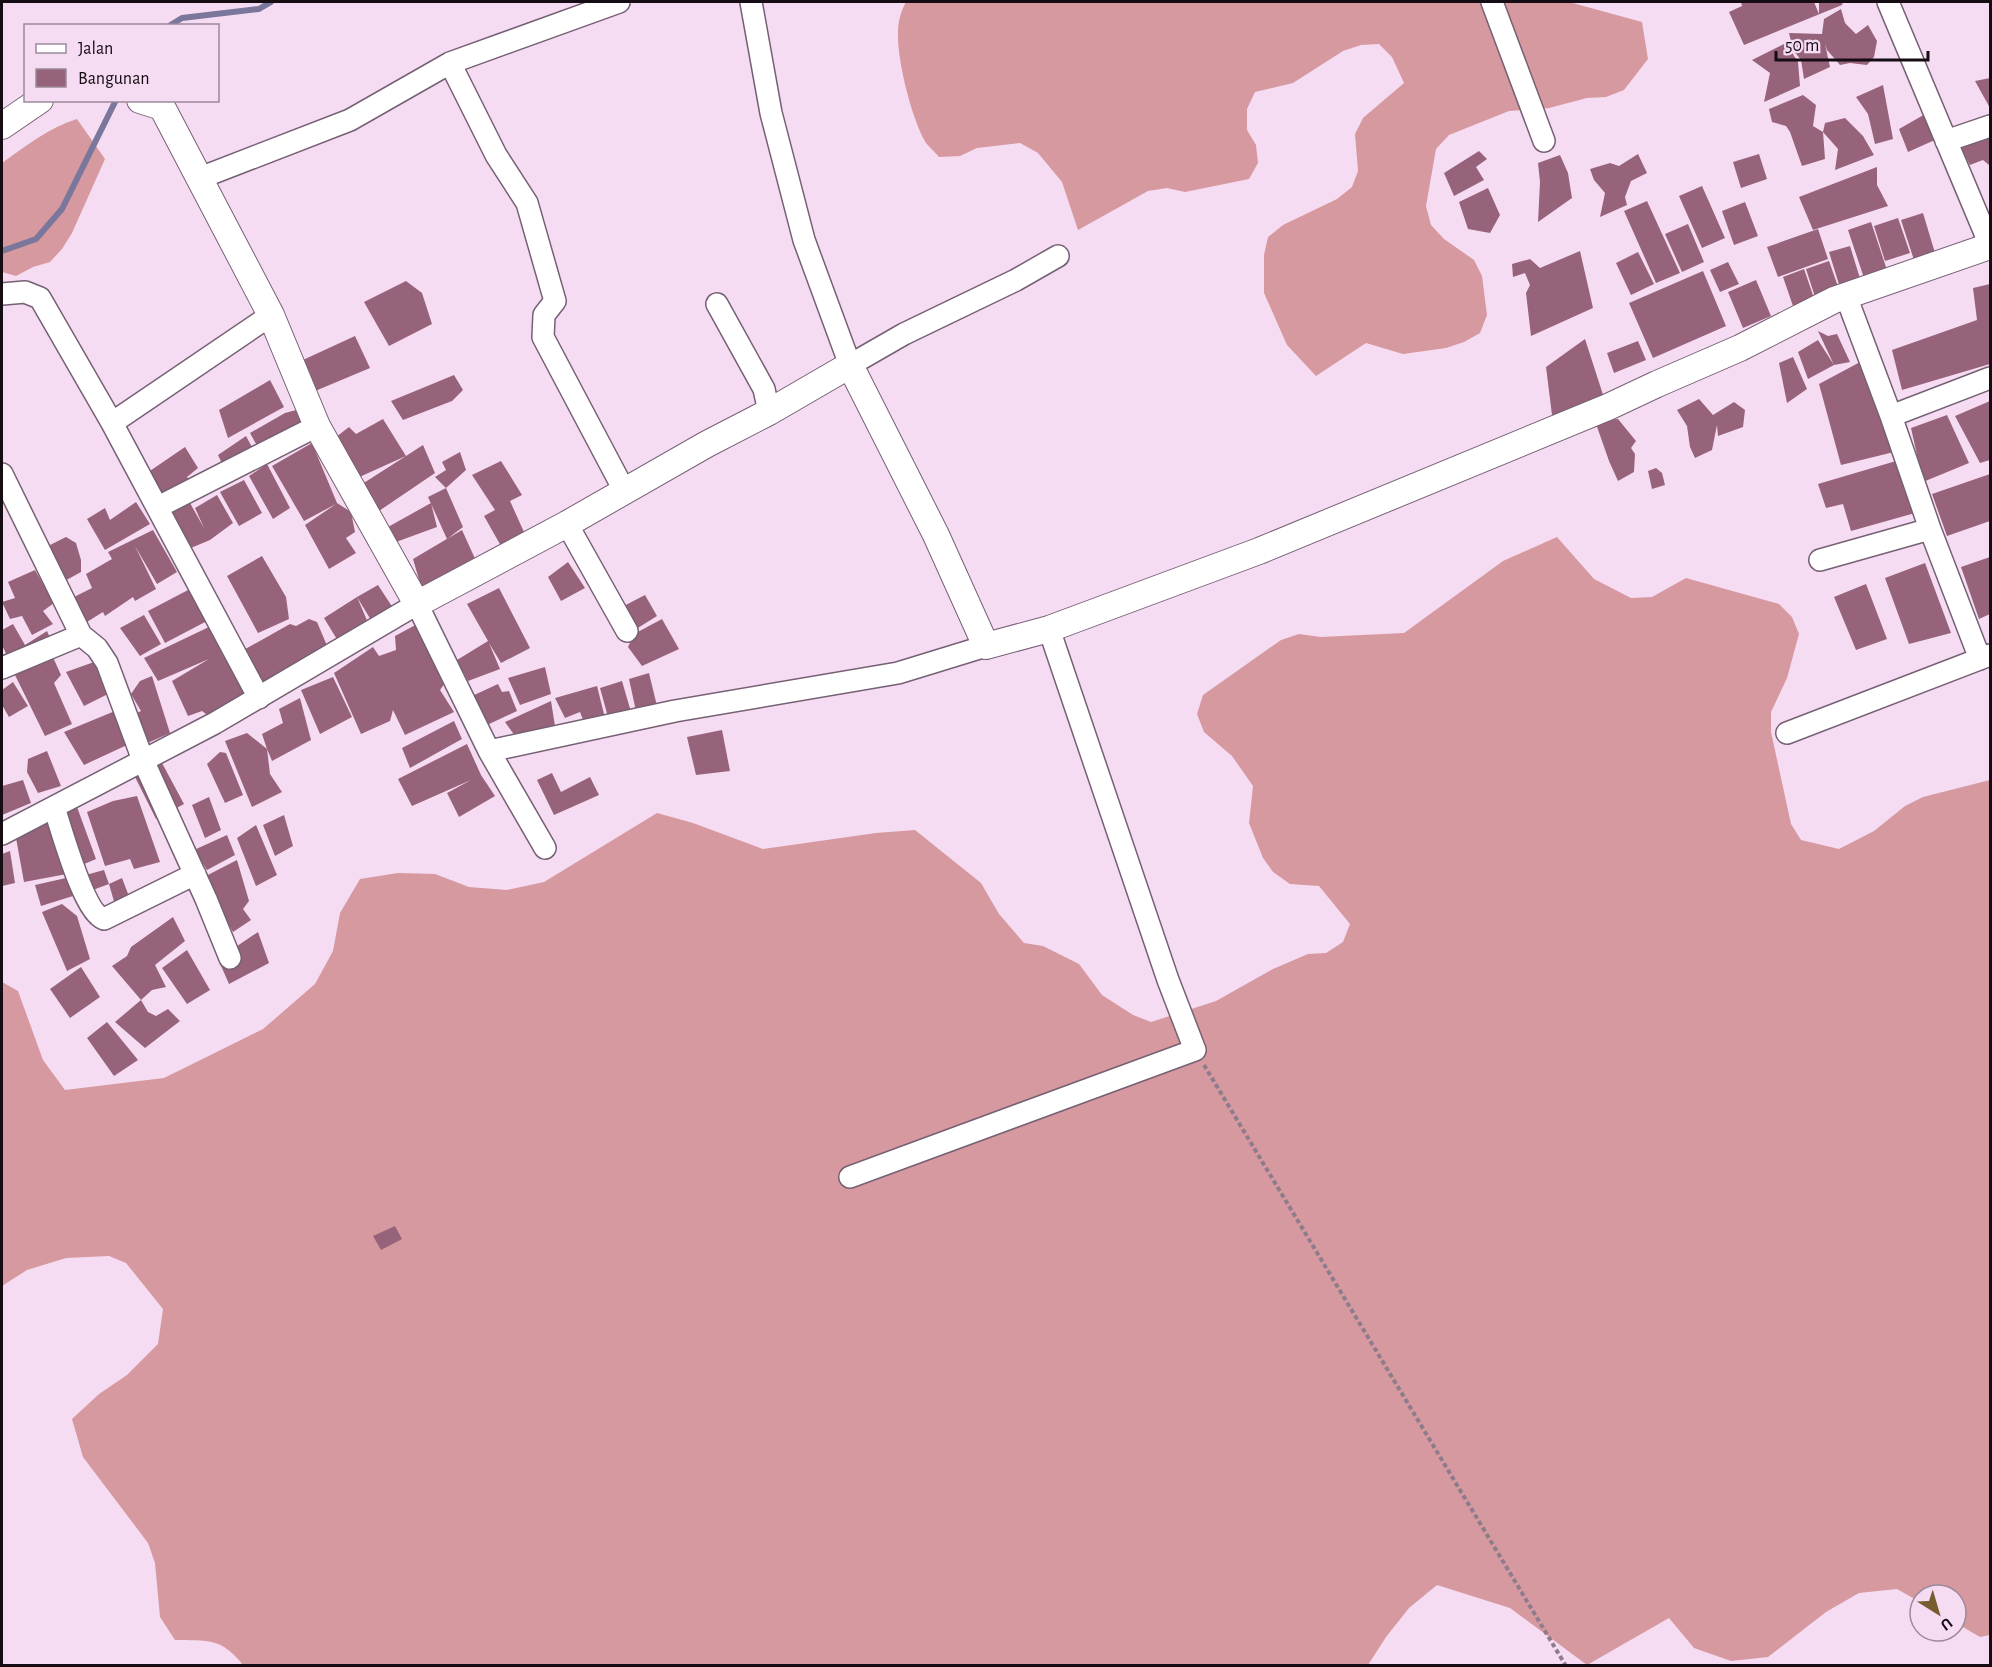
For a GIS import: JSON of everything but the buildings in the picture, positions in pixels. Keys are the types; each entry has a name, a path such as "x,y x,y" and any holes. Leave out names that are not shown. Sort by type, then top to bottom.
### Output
{"street":[{"path":"200,178 350,120 450,63 619,2"},
{"path":"751,2 771,113 804,240 850,365 936,536 986,646"},
{"path":"1492,2 1544,141"},
{"path":"489,751 675,711 898,673 1050,629 1260,551 1608,407 1740,348 1834,300 1990,245 1888,2"},
{"path":"450,63 496,155 526,203 555,301 544,315 543,337 625,492"},
{"path":"2,126 37,102"},
{"path":"146,102 162,107 200,178 271,315 317,426 417,604 489,751 545,848"},
{"path":"1946,141 1990,126"},
{"path":"2,834 215,723 417,604 625,492 904,334 1016,280 1058,256"},
{"path":"2,294 25,292 40,298 158,507 259,698"},
{"path":"1787,733 1985,657 1930,529 1846,296"},
{"path":"717,304 764,389 769,412"},
{"path":"112,423 271,315"},
{"path":"1891,416 1990,378"},
{"path":"158,507 317,426"},
{"path":"2,474 81,635 97,648 107,663 143,760 230,958"},
{"path":"567,524 627,631"},
{"path":"1820,560 1930,529"},
{"path":"850,1178 1195,1050 1168,980 1050,629"},
{"path":"2,668 81,635"},
{"path":"54,807 78,881 90,907 99,918 104,919 195,874"}],"path":[{"path":"1195,1050 1566,1665"}],"shaded area":[{"path":"906,2 1569,2 1642,22 1648,59 1624,90 1606,97 1587,98 1549,108 1509,111 1449,135 1436,149 1426,206 1431,225 1444,239 1474,260 1482,276 1487,315 1480,333 1446,348 1403,354 1366,343 1316,376 1287,345 1264,293 1264,255 1268,237 1283,225 1337,199 1352,187 1358,171 1355,134 1363,118 1404,83 1392,57 1379,44 1361,45 1343,51 1293,83 1255,92 1247,109 1247,130 1256,145 1258,163 1249,179 1185,192 1167,188 1148,191 1078,230 1062,182 1038,153 1020,143 977,148 960,156 939,157 926,143 911,105 898,45 901,13"},
{"path":"77,119 105,159 72,233 50,262 33,267 16,276 2,272 2,163 47,132"},
{"path":"1557,537 1594,579 1631,598 1652,597 1686,578 1779,604 1792,617 1799,634 1787,678 1771,712 1771,732 1791,824 1801,840 1839,849 1874,831 1905,806 1923,797 1990,780 1990,1635 1980,1637 1968,1630 1968,1583 1908,1583 1908,1595 1897,1589 1859,1593 1826,1612 1768,1657 1731,1661 1694,1648 1669,1618 1587,1665 1510,1608 1437,1585 1409,1608 1368,1665 243,1665 228,1649 213,1642 175,1640 160,1617 155,1563 148,1543 83,1457 72,1419 99,1394 127,1375 158,1344 163,1309 126,1263 109,1256 66,1258 27,1270 2,1286 2,982 18,991 43,1060 65,1090 164,1078 263,1029 315,984 333,951 340,913 360,879 398,873 435,874 469,887 507,890 544,882 657,813 693,823 763,849 876,833 915,830 981,883 999,914 1024,943 1043,946 1079,964 1102,995 1133,1015 1151,1022 1216,1001 1273,969 1308,954 1326,953 1343,942 1350,924 1319,886 1290,884 1273,872 1263,858 1249,823 1253,786 1232,756 1204,732 1197,714 1203,695 1281,640 1299,634 1321,637 1404,633 1503,561"}],"waterway":[{"path":"172,24 182,18 259,9 271,2"},
{"path":"2,251 36,239 62,209 115,102"}]}
